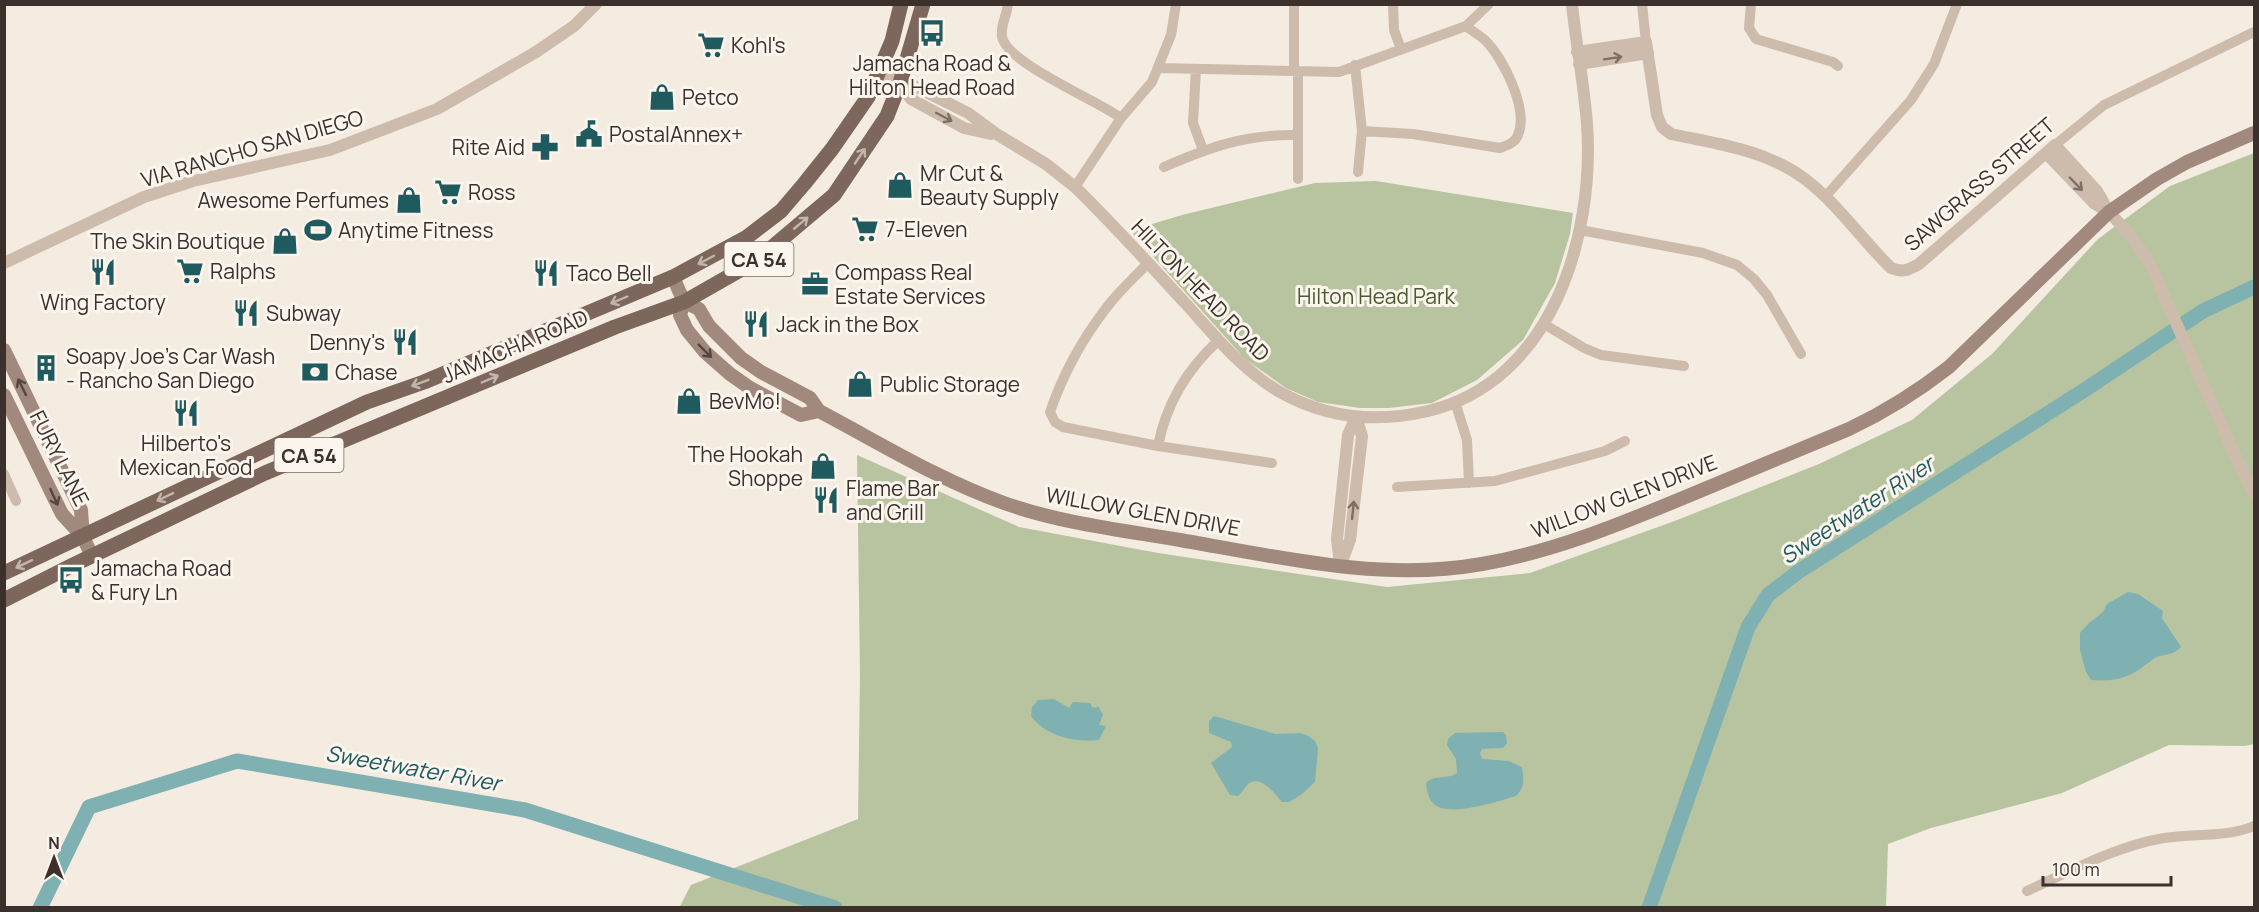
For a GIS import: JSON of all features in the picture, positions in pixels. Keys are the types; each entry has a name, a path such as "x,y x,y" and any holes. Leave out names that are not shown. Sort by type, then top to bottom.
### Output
{"main road":[{"name":"JAMACHA ROAD","path":"4,573 368,402 424,382 673,277 747,237 781,211 832,149 868,97 891,41 901,4"},
{"name":"JAMACHA ROAD","path":"4,600 265,474 586,339 684,302 756,261 834,195 887,116 900,83 923,4"},
{"name":"WILLOW GLEN DRIVE","path":"684,302 699,309 708,326 741,358 761,372 810,398 819,411 972,490 1028,511 1093,525 1340,566 1374,570 1429,570 1481,565 1538,551 1632,519 1849,429 1901,401 1949,367 2109,212 2157,179 2187,162 2254,133"},
{"name":"WILLOW GLEN DRIVE","path":"673,277 684,302 680,317 687,330 705,352 750,388 801,415 819,411"},
{"name":"FURY LANE","path":"4,350 81,510 82,537"},
{"name":"FURY LANE","path":"4,395 62,514 82,537 92,556"}],"street":[{"name":"VIA RANCHO SAN DIEGO","path":"4,263 144,197 193,181 330,150 438,109 536,52 574,26 596,4"},
{"path":"1008,4 1002,36 1005,44 1013,53 1055,82 1091,99 1121,118"},
{"path":"1075,187 1121,118 1152,82 1171,35 1176,4"},
{"path":"1294,4 1298,179"},
{"path":"1393,4 1394,30 1401,48"},
{"name":"HILTON HEAD ROAD","path":"878,74 912,85 968,113 998,135 1046,164 1075,187 1253,374 1282,394 1317,409 1356,417 1407,415 1438,409 1455,402 1482,388 1509,367 1528,347 1544,324 1563,285 1580,230 1587,177 1587,124 1572,4"},
{"name":"SAWGRASS STREET","path":"1642,4 1657,115 1662,126 1671,134 1747,151 1796,172 1825,196 1891,268 1906,271 1918,264 2104,105 2254,32"},
{"path":"1751,4 1749,28 1756,39 1833,62 1838,66"},
{"path":"1825,196 1911,100 1934,64 1957,4"},
{"path":"1159,68 1339,72 1466,26 1487,5"},
{"path":"1362,131 1413,134 1500,148 1511,144 1518,137 1520,127 1515,93 1504,66 1485,40 1466,26"},
{"path":"1578,58 1647,48"},
{"path":"1355,65 1362,131 1358,172"},
{"path":"1196,69 1193,123 1203,150"},
{"path":"1164,167 1203,150 1239,139 1297,135"},
{"path":"2051,149 2095,204 2109,212 2150,262 2254,494"},
{"path":"1580,230 1703,253 1719,257 1737,266 1754,279 1767,295 1801,354"},
{"path":"1148,263 1108,306 1059,384 1050,412 1055,422 1063,427 1158,446 1272,463"},
{"path":"1544,324 1576,344 1601,355 1684,366"},
{"path":"1158,446 1162,427 1178,389 1219,340"},
{"path":"1455,402 1464,424 1467,440 1469,483"},
{"path":"1340,566 1350,540 1362,436 1356,417"},
{"path":"1396,487 1500,480 1605,451 1625,441"},
{"path":"4,474 16,501"},
{"path":"2027,891 2113,852 2163,838 2220,835 2254,826"}],"green space":[{"path":"2254,153 2254,744 2245,746 2169,745 2062,793 1931,828 1888,844 1886,907 679,908 691,885 858,819 860,675 857,455 1019,527 1158,553 1387,587 1530,573 1672,522 1819,464 1912,420 1992,354 2098,239 2170,186"},
{"name":"Hilton Head Park","path":"1376,181 1573,213 1570,234 1555,283 1523,340 1477,380 1432,403 1389,408 1360,408 1318,402 1286,388 1245,359 1133,234 1142,227 1182,215 1315,183"}],"water":[{"path":"2128,592 2138,594 2163,611 2162,618 2181,647 2173,653 2155,658 2124,677 2091,680 2086,672 2080,650 2080,633 2103,612 2107,604"},
{"path":"1054,699 1069,708 1073,702 1090,703 1096,708 1098,706 1103,715 1099,725 1106,726 1099,740 1062,737 1044,729 1037,723 1031,716 1032,707 1038,700"},
{"path":"1214,716 1275,734 1307,735 1315,741 1318,748 1315,782 1289,802 1282,802 1272,790 1258,781 1248,784 1238,796 1230,795 1211,763 1232,747 1231,742 1209,733 1209,721"},
{"path":"1503,732 1507,743 1503,748 1482,749 1480,753 1482,759 1509,761 1522,767 1523,783 1516,796 1462,809 1441,808 1434,804 1429,797 1426,783 1457,773 1456,759 1447,745 1448,739 1455,733"}],"waterway":[{"name":"Sweetwater River","path":"1649,908 1748,627 1768,595 1798,572 2086,389 2203,311 2254,287"},
{"name":"Sweetwater River","path":"40,908 89,807 237,761 525,810 835,908"}],"place":[{"name":"Jamacha Road & Hilton Head Road","path":"932,33"},
{"name":"Kohl's","path":"711,45"},
{"name":"Petco","path":"662,97"},
{"name":"PostalAnnex+","path":"589,134"},
{"name":"Rite Aid","path":"545,147"},
{"name":"Mr Cut & Beauty Supply","path":"900,185"},
{"name":"Ross","path":"448,192"},
{"name":"Awesome Perfumes","path":"409,200"},
{"name":"7-Eleven","path":"865,229"},
{"name":"Anytime Fitness","path":"318,230"},
{"name":"The Skin Boutique","path":"285,241"},
{"name":"Ralphs","path":"190,271"},
{"name":"Wing Factory","path":"103,272"},
{"name":"Taco Bell","path":"546,273"},
{"name":"Compass Real Estate Services","path":"815,284"},
{"name":"Subway","path":"246,313"},
{"name":"Jack in the Box","path":"756,324"},
{"name":"Denny's","path":"405,342"},
{"name":"Soapy Joe's Car Wash - Rancho San Diego","path":"46,368"},
{"name":"Chase","path":"315,372"},
{"name":"Public Storage","path":"860,384"},
{"name":"BevMo!","path":"689,401"},
{"name":"Hilberto's Mexican Food","path":"186,413"},
{"name":"The Hookah Shoppe","path":"823,466"},
{"name":"Flame Bar and Grill","path":"826,500"},
{"name":"Jamacha Road & Fury Ln","path":"71,580"}]}
